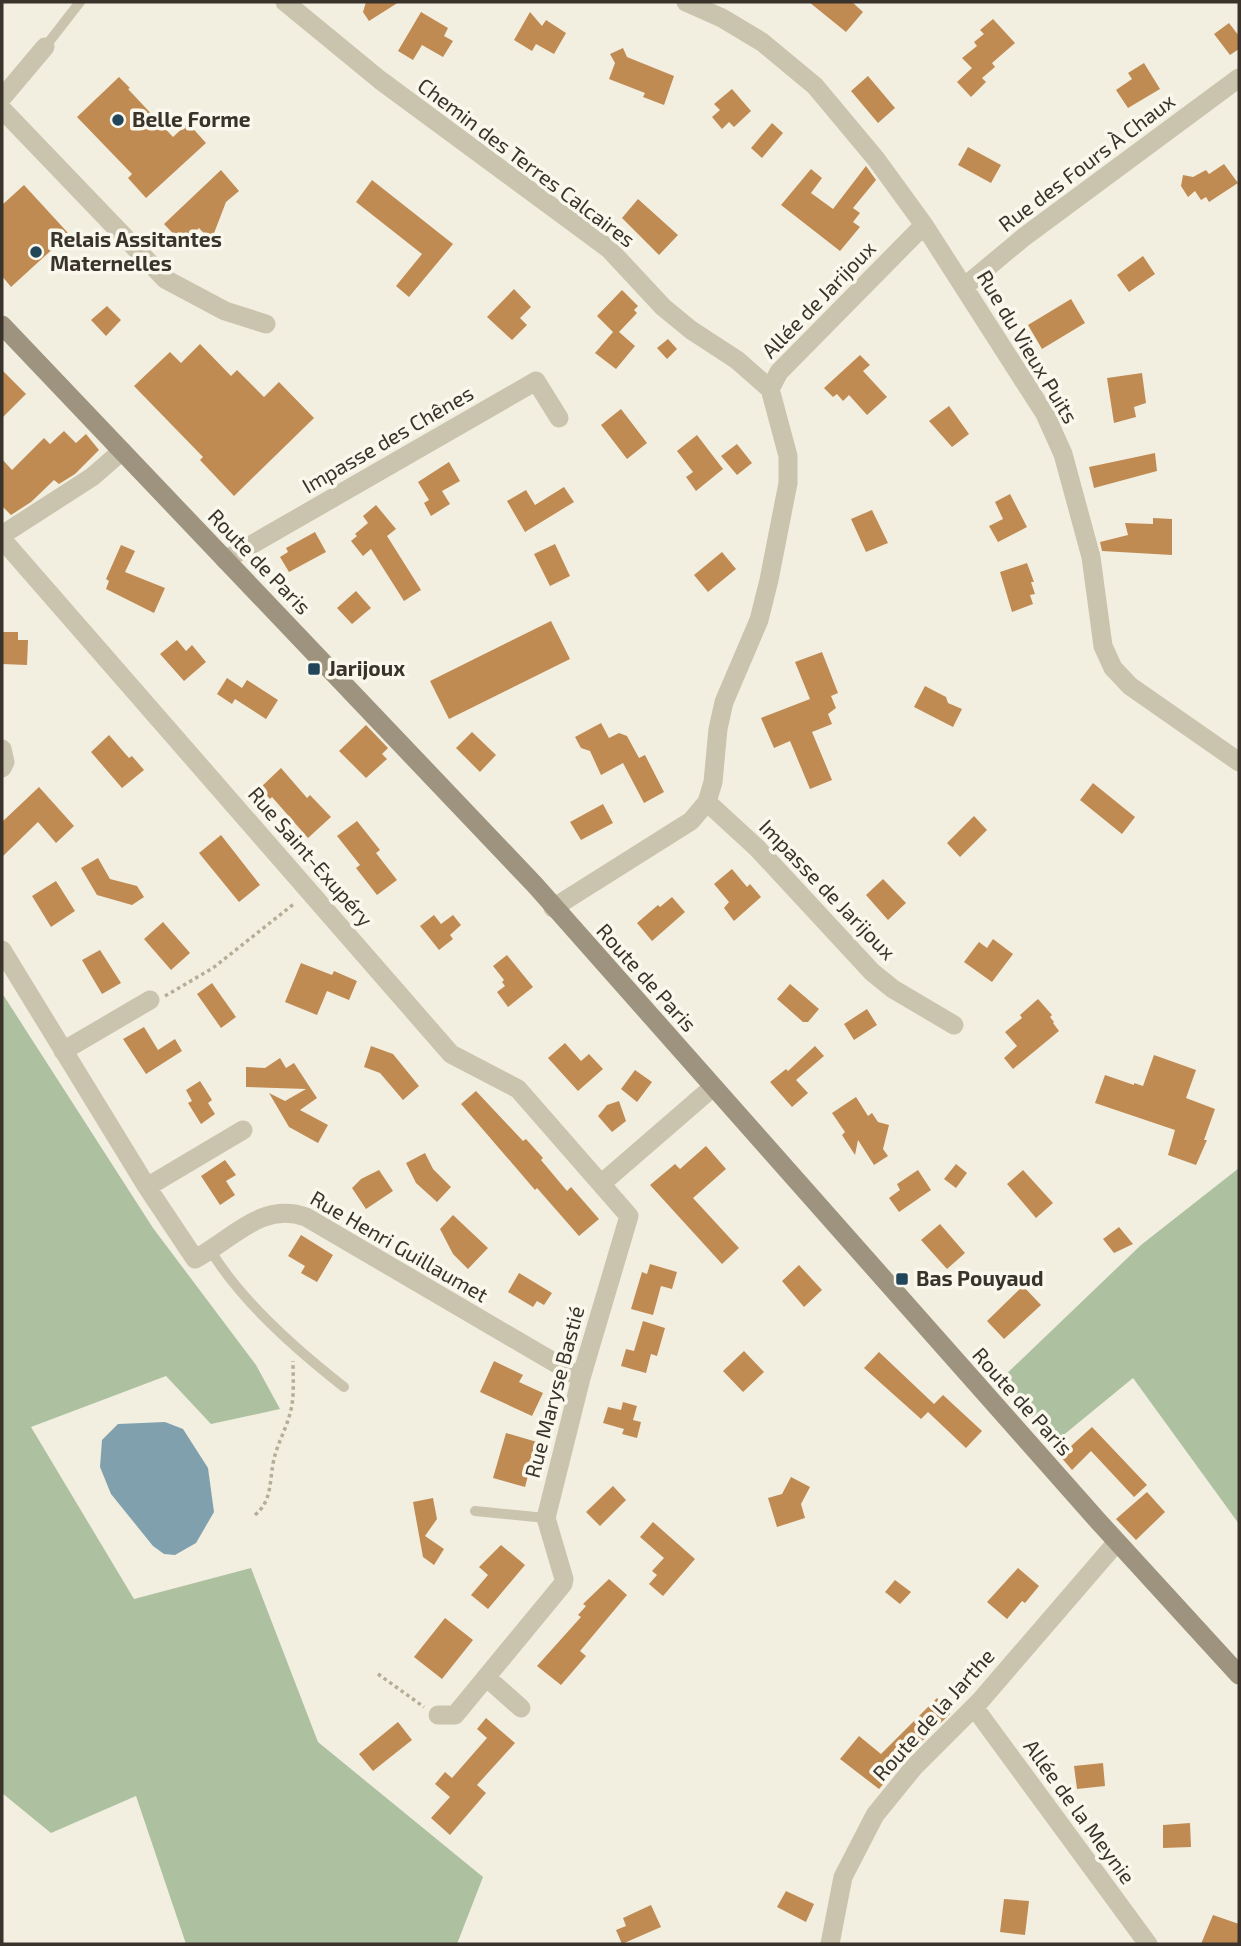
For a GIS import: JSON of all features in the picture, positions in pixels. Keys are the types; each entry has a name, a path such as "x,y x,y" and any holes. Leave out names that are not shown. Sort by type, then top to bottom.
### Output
{"main road":[{"name":"Route de Paris","path":"2,325 376,716 554,908 1117,1542 1239,1675"}],"street":[{"name":"Chemin des Terres Calcaires","path":"285,2 380,80 609,249 663,307 691,330 737,360 769,389"},
{"name":"Rue du Vieux Puits","path":"686,2 722,18 762,42 815,86 876,159 924,225 1045,414 1063,454 1091,557 1103,646 1113,668 1130,686 1239,762"},
{"path":"2,98 45,47"},
{"name":"Rue des Fours À Chaux","path":"964,287 1024,237 1239,78"},
{"path":"2,109 165,279 225,311 266,324"},
{"name":"Allée de Jarijoux","path":"707,802 713,782 718,729 724,702 760,620 788,483 788,456 769,389 779,372 924,225"},
{"name":"Impasse des Chênes","path":"225,560 536,382 559,418"},
{"path":"2,537 92,477 122,451"},
{"name":"Rue Saint-Exupéry","path":"2,537 451,1054 518,1088 601,1184"},
{"path":"2,749 5,762 2,768"},
{"path":"554,908 691,821 707,802"},
{"name":"Impasse de Jarijoux","path":"707,802 757,848 872,972 893,989 954,1025"},
{"path":"2,950 62,1051 195,1259 211,1251"},
{"path":"62,1051 150,1000"},
{"path":"601,1184 713,1087"},
{"path":"147,1187 243,1130"},
{"name":"Rue Maryse Bastié","path":"545,1518 581,1378 629,1216 601,1184"},
{"name":"Rue Henri Guillaumet","path":"211,1251 270,1213 292,1212 306,1217 581,1378"},
{"path":"438,1715 455,1715 563,1584 564,1579 545,1518"},
{"name":"Route de la Jarthe","path":"830,1944 843,1877 875,1815 914,1767 974,1707 1117,1542"},
{"path":"486,1676 521,1708"},
{"name":"Allée de la Meynie","path":"974,1707 1148,1944"}],"lane":[{"path":"45,47 80,2"},
{"path":"211,1251 226,1276 311,1362 344,1387"},
{"path":"475,1511 545,1518"}],"path":[{"path":"150,1000 161,998 213,968 309,891"},
{"path":"255,1515 264,1508 268,1499 274,1458 290,1415 293,1401 293,1344"},
{"path":"377,1674 438,1715"}],"green space":[{"path":"2,993 153,1228 256,1365 280,1409 211,1424 166,1376 31,1427 134,1599 251,1568 318,1742 483,1877 457,1944 186,1944 136,1796 51,1833 2,1793"},
{"path":"1239,1168 1239,1524 1133,1378 1055,1442 1000,1380 1141,1245"}],"water":[{"path":"165,1422 183,1429 208,1468 214,1512 196,1543 175,1555 164,1554 153,1546 111,1494 100,1467 102,1440 118,1424"}],"building":[{"path":"366,2 399,2 369,21 363,12"},
{"path":"809,2 852,2 863,12 846,32"},
{"path":"421,12 448,28 444,36 453,41 443,57 422,45 413,60 398,51"},
{"path":"530,12 542,26 546,20 566,33 554,54 536,44 532,51 514,40"},
{"path":"993,19 1015,43 992,63 995,67 982,78 986,82 971,97 957,82 972,68 962,58 977,46 974,42 984,34 980,30"},
{"path":"1229,23 1239,36 1239,49 1230,55 1214,34"},
{"path":"623,48 627,57 674,76 664,105 643,97 645,93 609,79 615,63 610,54"},
{"path":"1144,63 1160,89 1128,108 1116,90 1132,79 1128,73"},
{"path":"868,76 895,108 878,123 851,91"},
{"path":"119,77 173,137 188,123 206,143 146,198 128,178 132,174 77,117"},
{"path":"732,89 751,111 734,127 729,122 722,129 712,117 720,110 714,104"},
{"path":"772,123 783,133 762,158 751,148"},
{"path":"968,147 1001,165 991,183 958,165"},
{"path":"1224,164 1238,183 1209,202 1206,197 1201,200 1195,191 1188,197 1181,186 1183,175 1193,177 1206,170 1209,174"},
{"path":"866,166 876,180 853,208 860,213 853,222 860,227 840,251 781,205 811,169 822,178 811,193 833,209"},
{"path":"221,170 239,191 226,202 211,241 199,228 183,244 164,224"},
{"path":"372,180 453,244 409,297 396,286 422,254 356,202"},
{"path":"24,185 69,234 11,287 2,276 2,205"},
{"path":"638,199 678,235 659,255 622,218"},
{"path":"1143,256 1155,274 1129,292 1117,275"},
{"path":"514,289 531,307 520,318 527,325 512,340 487,317"},
{"path":"622,290 638,306 634,310 637,313 619,332 635,346 616,369 595,353 613,332 597,316"},
{"path":"1071,299 1085,323 1042,349 1028,325"},
{"path":"107,306 121,320 106,336 91,320"},
{"path":"668,339 677,349 667,359 657,348"},
{"path":"200,344 231,376 237,370 264,397 279,382 314,418 234,496 200,460 203,457 134,386 170,352 181,363"},
{"path":"860,355 870,365 863,371 887,397 867,415 849,395 843,401 837,394 833,397 824,388"},
{"path":"2,370 26,394 2,418"},
{"path":"1142,373 1146,403 1134,407 1136,417 1114,423 1107,378"},
{"path":"949,406 969,434 952,447 929,421"},
{"path":"621,409 647,443 627,459 601,425"},
{"path":"64,431 76,443 86,434 99,450 75,474 59,484 54,480 31,502 11,515 2,506 2,459 12,470 44,438 50,444"},
{"path":"697,435 723,469 696,491 686,477 693,472 677,451"},
{"path":"737,444 752,463 737,475 721,456"},
{"path":"1155,453 1157,471 1094,488 1089,467"},
{"path":"449,462 460,481 442,491 450,504 431,516 424,503 429,500 418,482"},
{"path":"564,487 574,502 525,532 507,501 526,490 535,505"},
{"path":"1010,494 1027,527 998,542 989,526 1003,519 995,502"},
{"path":"376,505 396,529 387,536 421,590 404,601 371,549 363,556 351,541 368,523 363,516"},
{"path":"872,510 888,543 866,552 851,519"},
{"path":"1153,518 1172,519 1172,555 1102,551 1100,542 1128,535 1125,523 1153,524"},
{"path":"315,532 326,552 289,572 280,557 288,552 286,548"},
{"path":"555,544 570,576 550,586 534,554"},
{"path":"121,545 135,551 125,572 165,588 154,613 106,589 109,581 106,579"},
{"path":"722,552 736,569 708,592 694,575"},
{"path":"1027,563 1034,582 1031,582 1035,594 1030,595 1033,604 1012,612 1000,572"},
{"path":"356,591 371,608 352,624 337,608"},
{"path":"551,621 570,659 449,719 430,681"},
{"path":"2,632 18,632 18,640 28,640 27,665 2,664"},
{"path":"177,640 186,651 192,645 206,662 184,681 160,654"},
{"path":"822,652 838,693 831,696 836,708 828,714 832,724 812,732 832,780 810,789 790,741 774,748 761,718 810,699 795,662"},
{"path":"227,678 242,688 247,680 278,700 266,719 235,699 232,704 217,694"},
{"path":"925,686 946,697 948,703 962,709 953,727 914,707"},
{"path":"601,723 609,738 619,733 627,736 639,758 645,755 664,792 644,803 623,763 601,775 590,751 581,748 575,737"},
{"path":"366,725 388,748 382,754 387,759 366,778 339,751"},
{"path":"472,732 496,755 480,772 456,748"},
{"path":"109,735 129,758 132,756 144,770 122,788 91,752"},
{"path":"281,768 307,798 310,795 331,817 308,838 272,797 270,799 260,788"},
{"path":"1093,783 1135,817 1122,834 1080,800"},
{"path":"39,787 74,826 56,843 38,822 2,857 2,822"},
{"path":"603,804 613,823 581,840 570,822"},
{"path":"974,816 987,830 960,857 947,843"},
{"path":"357,821 380,850 376,853 397,880 377,895 356,868 360,865 337,836"},
{"path":"221,835 260,885 239,902 199,853"},
{"path":"98,858 110,879 137,886 144,897 132,905 97,895 81,868"},
{"path":"732,869 747,887 750,884 761,897 734,921 724,908 729,902 714,884"},
{"path":"883,879 906,903 888,920 866,895"},
{"path":"56,881 75,911 51,927 32,896"},
{"path":"672,897 685,912 652,941 637,923"},
{"path":"434,915 441,924 453,915 461,925 450,935 453,939 439,950 420,926"},
{"path":"163,922 190,953 171,970 144,939"},
{"path":"993,939 1013,954 992,982 964,962 979,942 987,948"},
{"path":"100,950 121,983 102,994 82,960"},
{"path":"507,955 533,987 508,1007 497,992 505,986 502,982 504,980 493,966"},
{"path":"301,963 332,975 334,971 357,981 349,1000 327,991 317,1015 285,1002"},
{"path":"212,983 236,1017 221,1028 197,994"},
{"path":"790,984 819,1009 808,1022 803,1022 777,999"},
{"path":"1038,999 1052,1015 1050,1017 1059,1031 1013,1069 1004,1058 1017,1046 1005,1032 1022,1018 1020,1015"},
{"path":"867,1009 877,1025 854,1040 844,1024"},
{"path":"144,1027 158,1050 175,1039 182,1051 146,1074 123,1039"},
{"path":"565,1043 581,1061 589,1054 603,1069 578,1091 548,1058"},
{"path":"371,1046 393,1054 419,1086 403,1100 380,1073 364,1067"},
{"path":"815,1046 824,1056 796,1080 808,1093 792,1107 770,1082 786,1069 788,1071"},
{"path":"1154,1055 1196,1070 1186,1098 1215,1109 1204,1140 1207,1140 1196,1165 1168,1155 1175,1130 1095,1103 1105,1075 1143,1086"},
{"path":"280,1058 286,1068 294,1063 317,1098 300,1110 328,1125 318,1143 289,1127 269,1093 285,1101 306,1089 246,1087 246,1067 265,1068"},
{"path":"635,1070 652,1082 637,1102 621,1089"},
{"path":"200,1081 212,1100 208,1103 215,1114 201,1124 188,1103 192,1101 186,1090"},
{"path":"476,1091 523,1141 526,1139 567,1191 571,1187 599,1219 579,1236 537,1188 535,1190 461,1104"},
{"path":"856,1097 868,1116 872,1113 878,1122 889,1125 883,1149 888,1156 874,1165 858,1140 855,1155 842,1135 845,1132 832,1113"},
{"path":"619,1101 626,1121 612,1132 598,1116 607,1105"},
{"path":"706,1146 726,1169 693,1198 739,1248 722,1264 650,1185 675,1164 680,1169"},
{"path":"425,1153 433,1169 451,1187 437,1202 416,1183 406,1163"},
{"path":"225,1160 236,1175 226,1181 235,1195 220,1205 201,1176"},
{"path":"956,1164 967,1173 956,1188 944,1179"},
{"path":"379,1170 393,1191 366,1209 352,1188 361,1179"},
{"path":"918,1170 931,1190 899,1212 889,1198 900,1190 897,1184"},
{"path":"1023,1170 1053,1203 1036,1218 1007,1184"},
{"path":"453,1215 488,1248 468,1269 453,1254 440,1229"},
{"path":"940,1224 965,1253 947,1269 921,1240"},
{"path":"1119,1227 1133,1244 1114,1253 1103,1239"},
{"path":"301,1235 333,1255 317,1282 301,1273 305,1266 288,1256"},
{"path":"650,1264 677,1272 672,1289 661,1286 653,1315 631,1309 642,1272 647,1274"},
{"path":"799,1265 822,1290 804,1307 782,1281"},
{"path":"519,1273 552,1293 544,1305 537,1301 533,1307 508,1292"},
{"path":"1023,1286 1041,1305 1004,1339 987,1321"},
{"path":"643,1321 665,1328 657,1356 651,1354 646,1373 621,1366 626,1349 634,1351"},
{"path":"744,1351 764,1372 743,1392 723,1371"},
{"path":"879,1352 934,1404 943,1395 982,1431 966,1448 928,1412 921,1419 864,1368"},
{"path":"494,1361 523,1375 519,1382 543,1393 532,1416 480,1392"},
{"path":"623,1402 637,1406 633,1420 641,1422 637,1438 622,1434 624,1429 603,1423 608,1407 621,1410"},
{"path":"1092,1427 1147,1485 1134,1497 1091,1451 1072,1470 1060,1456"},
{"path":"506,1433 537,1442 525,1487 493,1478"},
{"path":"791,1477 810,1487 801,1504 805,1518 777,1527 768,1498 782,1494"},
{"path":"613,1486 626,1500 600,1526 586,1512"},
{"path":"1147,1492 1165,1512 1136,1540 1116,1519"},
{"path":"433,1498 437,1519 425,1536 444,1549 434,1565 423,1557 413,1502"},
{"path":"653,1522 695,1559 663,1596 649,1584 657,1575 652,1571 664,1558 640,1537"},
{"path":"501,1545 525,1565 488,1609 471,1595 488,1575 479,1567"},
{"path":"1018,1568 1039,1586 1007,1619 987,1602"},
{"path":"609,1579 627,1595 580,1651 586,1656 561,1685 537,1666 581,1617 578,1615 586,1606 583,1604"},
{"path":"895,1580 911,1592 900,1604 885,1592"},
{"path":"445,1618 473,1640 442,1679 414,1657"},
{"path":"937,1698 950,1714 879,1789 840,1759 859,1736 881,1754"},
{"path":"486,1718 515,1743 477,1785 486,1793 450,1835 431,1818 450,1797 435,1784 445,1772 452,1778 487,1738 477,1729"},
{"path":"398,1722 412,1740 373,1771 359,1754"},
{"path":"1103,1763 1105,1786 1077,1789 1074,1766"},
{"path":"1190,1823 1191,1847 1163,1848 1163,1825"},
{"path":"786,1891 814,1904 806,1922 777,1907"},
{"path":"1004,1899 1029,1901 1025,1935 1000,1932"},
{"path":"651,1905 661,1927 622,1944 616,1930 626,1926 623,1918"},
{"path":"1213,1915 1239,1924 1239,1944 1201,1944"}],"place":[{"name":"Belle Forme","path":"118,120"},
{"name":"Relais Assitantes Maternelles","path":"36,252"},
{"name":"Jarijoux","path":"314,669"},
{"name":"Bas Pouyaud","path":"902,1279"}]}
